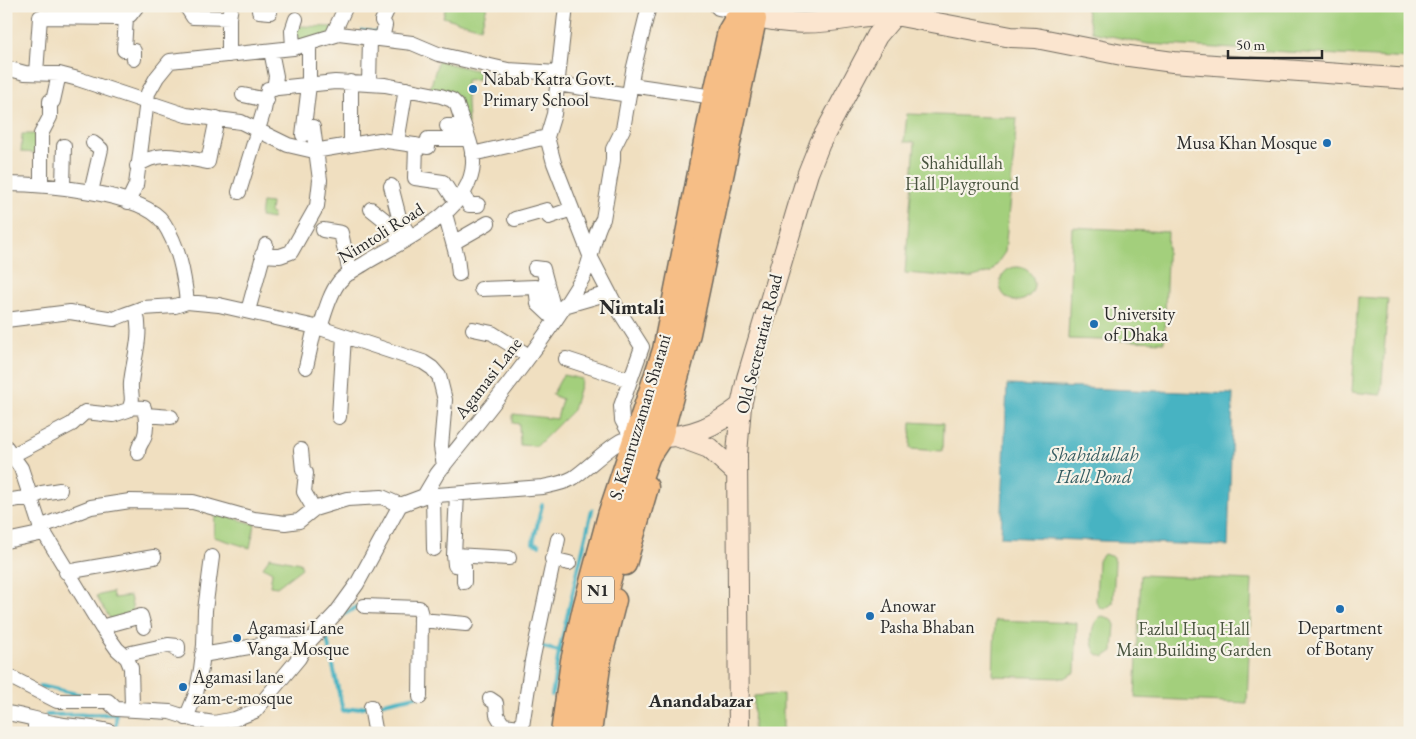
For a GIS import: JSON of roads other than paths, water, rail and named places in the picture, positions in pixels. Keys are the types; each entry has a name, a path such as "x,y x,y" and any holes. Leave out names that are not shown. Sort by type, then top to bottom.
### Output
{"highway":[{"path":"649,440 690,270 744,12"},
{"name":"N1","path":"567,733 578,667 619,509 649,440"},
{"name":"N1","path":"575,733 594,630 625,515 649,440"}],"main road":[{"path":"921,6 1015,26 1036,38"},
{"path":"744,12 802,15 887,9 1011,37 1036,38 1122,55 1173,62 1410,79"},
{"name":"Old Secretariat Road","path":"739,733 736,473 741,406 758,336 808,173 820,143 877,36 887,9"},
{"name":"S. Kamruzzaman Sharani","path":"562,733 572,662 584,608 609,516 649,440 650,348 729,31 744,12"},
{"path":"649,440 711,427 741,406"},
{"path":"649,440 709,448 736,473"},
{"path":"590,733 600,659 649,440"}],"street":[{"path":"36,73 40,17 64,12 97,19 126,17 137,6"},
{"path":"186,6 193,17 230,12 229,55"},
{"path":"333,34 346,6"},
{"path":"566,6 558,79 551,127 547,137 554,163 591,258 609,293 650,348 630,380 620,413 649,440"},
{"name":"Agamasi Lane","path":"428,496 444,466 559,315 583,276 591,258 598,226 603,219 614,160 613,149 623,129 636,59 649,6"},
{"path":"369,84 376,38 385,26 382,21 389,7"},
{"path":"126,17 124,50 134,50 134,59"},
{"path":"292,48 292,31 296,19"},
{"path":"128,202 136,185 147,101 157,77 170,61 292,48 309,44 333,34 412,43 438,54 558,79 630,90 714,97"},
{"path":"300,147 309,85 309,44"},
{"path":"239,192 255,129 276,76 271,51"},
{"path":"6,68 36,73 59,74 186,115 241,122 288,145 314,151 351,143 380,140 428,147 428,139 467,139"},
{"path":"41,184 41,134 50,116 50,101 53,101 59,74"},
{"path":"243,95 270,94 309,85 351,82 406,89 452,100 457,106 472,154 547,137"},
{"path":"351,82 351,143"},
{"path":"397,142 406,89"},
{"path":"137,166 149,159 165,155 208,162 217,118"},
{"path":"447,126 463,125"},
{"path":"248,311 264,250 286,255 297,243 310,221 320,193 313,128 304,127"},
{"path":"91,192 101,149 94,143"},
{"name":"Nimtoli Road","path":"416,145 415,178 443,182 450,181 459,197"},
{"path":"63,187 64,146"},
{"name":"Nimtoli Road","path":"306,367 317,327 338,283 350,273 444,214 459,197 470,180 472,154"},
{"path":"6,184 41,184 63,187 91,192 146,209 162,221 180,259 189,302"},
{"path":"391,186 405,240"},
{"path":"459,197 469,205 478,205"},
{"path":"371,209 391,225 405,240"},
{"path":"515,219 548,210 549,217 572,209"},
{"path":"444,214 453,243 459,274"},
{"path":"453,243 488,223"},
{"path":"323,230 341,233 350,273"},
{"path":"535,268 543,269 559,315"},
{"path":"482,289 536,287 538,304 559,315"},
{"path":"559,315 609,293"},
{"path":"6,320 70,312 114,319 121,314 136,312 143,308 175,306 189,302 219,305 317,327 393,350 432,368 438,376 445,400 441,447 444,466"},
{"path":"135,710 132,706 130,668 127,658 117,649 102,628 42,530 21,468 10,451 72,424 85,412 112,415 125,413 130,407 131,381 138,342 136,312"},
{"path":"473,329 492,333 529,356"},
{"path":"339,417 344,336"},
{"path":"566,359 630,380"},
{"path":"130,407 144,408 146,415 144,437 138,446 138,453"},
{"path":"146,415 171,418"},
{"path":"6,541 42,530 91,507 141,500 193,502 271,522 299,521 314,509 343,500 382,497 400,505 428,496 542,487 561,483 588,468 605,452 649,440"},
{"path":"301,450 303,470 306,473 304,492 314,509"},
{"path":"6,501 60,490"},
{"path":"457,494 456,569 509,558"},
{"path":"428,496 434,549"},
{"path":"6,678 12,678 57,701 108,701 116,709 170,712 207,727 235,719 255,710 299,658 306,645 336,613 357,584 400,505"},
{"path":"499,729 521,730 532,661 552,559 558,539"},
{"path":"66,572 154,556"},
{"path":"186,718 196,694 212,558"},
{"path":"552,559 569,563"},
{"path":"364,606 419,608 421,620 420,696"},
{"path":"102,628 108,624 141,616 144,627"},
{"path":"421,620 466,624"},
{"path":"202,655 267,644 306,645"},
{"path":"127,658 131,653 168,646 178,646 178,651"},
{"path":"490,699 496,703 499,729"},
{"path":"499,729 505,704"},
{"path":"371,707 375,729"},
{"path":"6,713 20,714 35,726 55,724 88,726 108,732 116,709"}],"water":[{"name":"Shahidullah Hall Pond","path":"1007,385 1233,394 1228,546 1001,537"}],"waterway":[{"path":"61,15 63,6"},
{"path":"363,31 381,33"},
{"path":"539,545 533,543 542,505"},
{"path":"559,651 592,510"},
{"path":"341,616 357,607 361,607"},
{"path":"325,630 343,711 367,706"},
{"path":"539,646 559,651 552,695"},
{"path":"40,686 82,695"},
{"path":"374,705 416,696"},
{"path":"116,713 116,733"},
{"path":"47,715 115,714"}],"place":[{"name":"Nabab Katra Govt. Primary School","path":"473,89"},
{"name":"Musa Khan Mosque","path":"1327,143"},
{"name":"University of Dhaka","path":"1094,324"},
{"name":"Department of Botany","path":"1340,609"},
{"name":"Anowar Pasha Bhaban","path":"870,616"},
{"name":"Agamasi Lane Vanga Mosque","path":"237,638"},
{"name":"Agamasi lane zam-e-mosque","path":"183,687"}],"district":[{"name":"Nimtali","path":"632,307"},
{"name":"Anandabazar","path":"701,700"}],"park label":[{"name":"Shahidullah Hall Playground","path":"962,173"},
{"name":"Fazlul Huq Hall Main Building Garden","path":"1194,639"}]}
